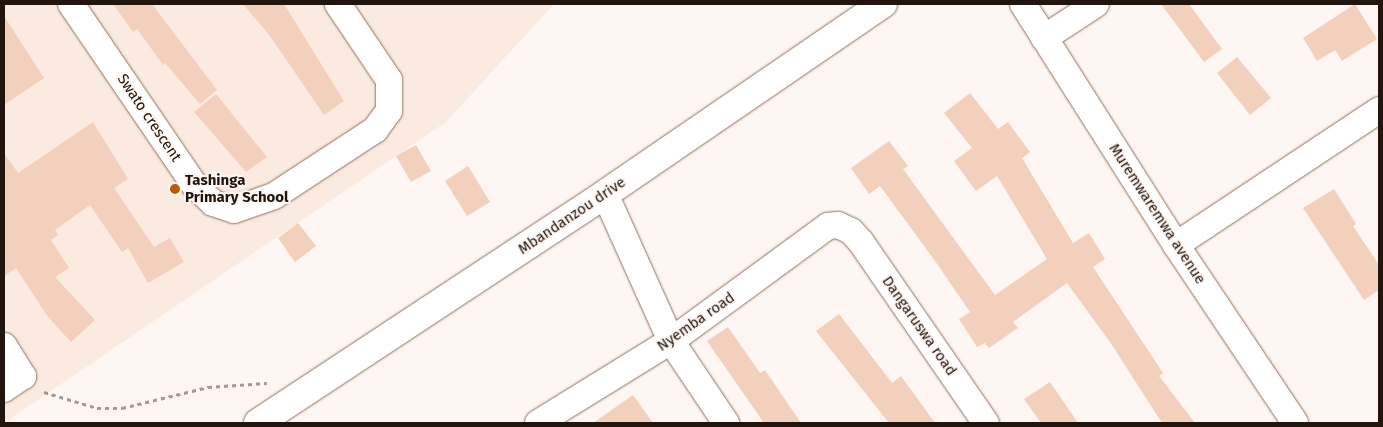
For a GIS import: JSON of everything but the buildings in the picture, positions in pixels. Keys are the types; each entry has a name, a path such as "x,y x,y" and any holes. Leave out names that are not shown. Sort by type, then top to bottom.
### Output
{"street":[{"name":"Swato crescent","path":"71,4 195,186 213,203 234,210 274,196 375,130 389,111 389,80 338,4"},
{"name":"Mbandanzou drive","path":"258,423 604,194 882,4"},
{"name":"Muremwaremwa avenue","path":"1023,4 1176,246 1295,423"},
{"path":"1044,38 1096,4"},
{"path":"1176,246 1379,110"},
{"path":"604,194 671,341 726,423"},
{"name":"Nyemba road","path":"538,423 671,341 828,226 838,225 851,231"},
{"name":"Dangaruswa road","path":"851,231 986,423"},
{"path":"4,346 14,382"}],"path":[{"path":"14,382 49,396 97,408 122,408 208,387 277,382"}],"shaded area":[{"name":"Tashinga Primary School","path":"4,4 554,4 446,122 4,423"}],"place":[{"name":"Tashinga Primary School","path":"175,189"}]}
